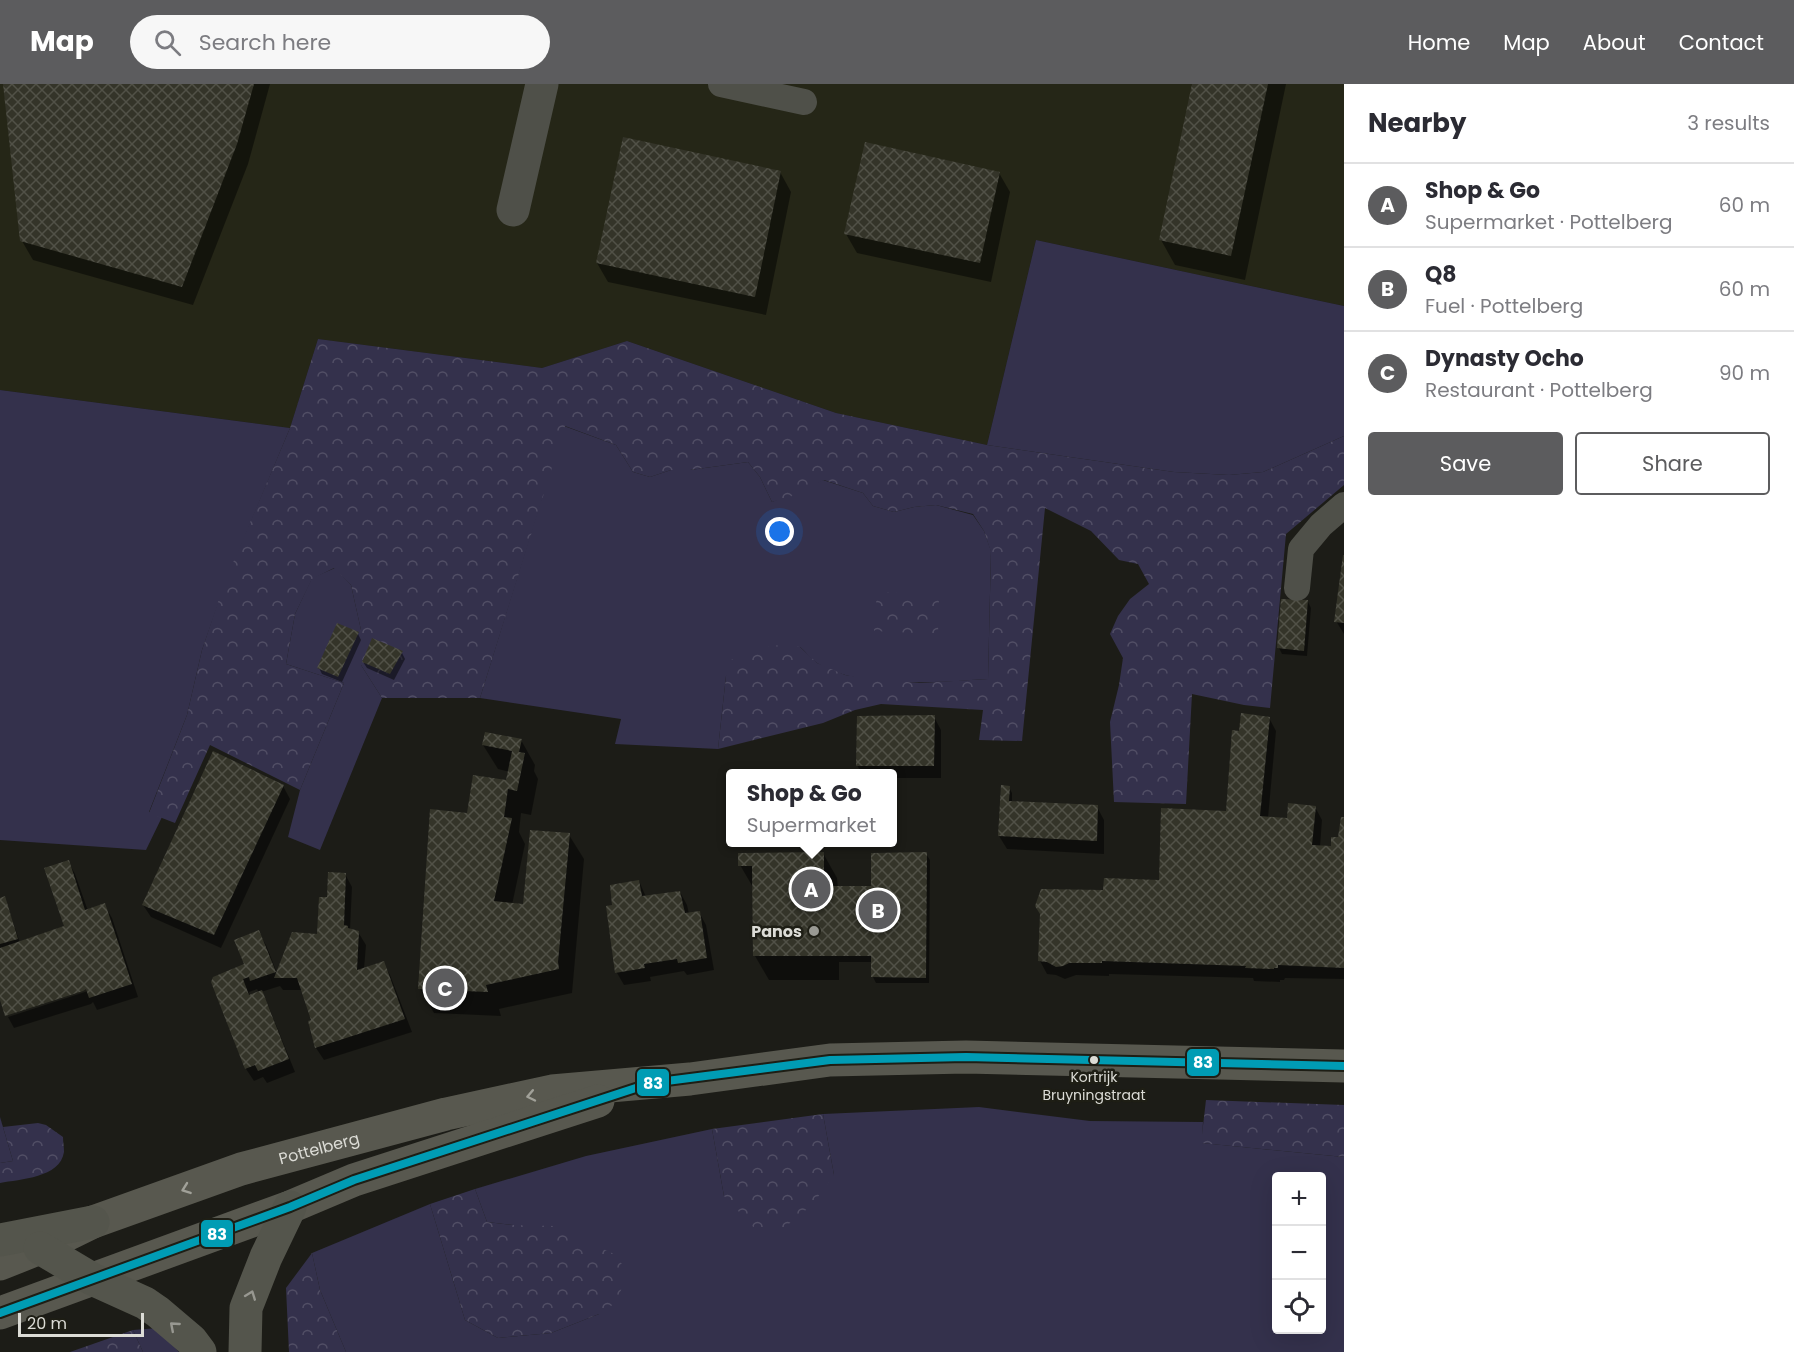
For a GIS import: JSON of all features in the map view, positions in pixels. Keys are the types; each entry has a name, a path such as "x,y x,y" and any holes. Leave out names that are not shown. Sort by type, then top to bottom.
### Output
{"highway":[{"path":"245,1352 246,1308 266,1257 290,1207"},
{"path":"0,1240 93,1222"},
{"path":"40,1248 93,1279 158,1312 191,1340 200,1352"}],"main road":[{"name":"Pottelberg","path":"0,1264 40,1248 93,1222 241,1169 446,1114 552,1091 651,1083 830,1060 966,1057 1344,1066"},
{"name":"Pottelberg","path":"0,1313 290,1207 354,1180 651,1083"}],"street":[{"path":"513,210 542,84"}],"lane":[{"path":"721,84 804,102"},
{"path":"1297,588 1301,549 1321,525 1344,505"}],"shaded area":[{"path":"0,84 1344,84 1344,306 1036,240 987,445 836,413 627,341 542,368 318,339 290,428 0,390"}],"green space":[{"path":"1036,240 1344,306 1344,436 1263,472 1229,475 1174,472 987,445"},
{"path":"318,339 542,368 627,341 836,413 987,445 1174,472 1229,475 1263,472 1344,436 1344,485 1286,534 1270,708 1192,694 1186,804 1114,802 1110,722 1123,658 1110,634 1118,616 1130,599 1149,584 1138,564 1119,560 1091,531 1045,508 1022,741 979,740 983,710 881,704 855,710 823,723 718,749 726,676 731,660 762,648 785,644 800,647 817,663 845,675 872,679 919,683 988,679 991,552 984,531 973,514 936,505 894,512 873,506 863,493 824,480 792,496 772,502 760,477 748,462 690,470 671,470 650,477 633,472 616,445 565,426 480,698 382,698 361,665 361,630 351,585 334,568 312,579 295,614 286,664 344,683 300,790 210,745 175,823 149,813 187,715 202,650 224,584 290,428"},
{"path":"0,390 290,428 225,584 202,650 187,715 149,812 162,817 146,850 0,840"},
{"path":"564,426 616,445 633,472 650,477 671,470 690,470 748,462 760,477 772,502 823,480 863,493 873,506 894,512 936,505 973,515 984,531 991,551 988,679 947,682 878,681 835,672 817,663 800,647 726,676 718,749 615,744 621,719 480,698"},
{"path":"335,568 351,585 361,630 361,665 382,698 320,850 288,837 300,790 344,683 286,664 295,614 312,578"},
{"path":"877,592 939,595 938,634 874,631"},
{"path":"1206,1100 1344,1105 1344,1157 1201,1143"},
{"path":"979,1107 1090,1121 1203,1122 1202,1143 1344,1157 1344,1352 346,1352 320,1290 312,1253 430,1204 465,1320 498,1338 551,1333 599,1314 513,1225 487,1222 475,1189 586,1156 712,1129 724,1196 834,1175 823,1114"},
{"path":"823,1114 834,1175 812,1205 785,1227 757,1231 724,1196 712,1129"},
{"path":"0,1117 13,1161 0,1163"},
{"path":"38,1123 46,1125 63,1137 64,1152 61,1161 38,1176 0,1183 0,1163 13,1161 3,1127"},
{"path":"475,1189 487,1222 555,1226 616,1255 627,1272 617,1302 599,1314 551,1333 498,1338 465,1320 430,1204"},
{"path":"312,1253 320,1290 346,1352 289,1352 286,1288"},
{"path":"158,1328 179,1352 143,1352 133,1330"},
{"path":"133,1330 143,1352 70,1352"}],"building":[{"path":"3,84 254,84 237,144 182,287 20,241"},
{"path":"1192,84 1268,84 1231,256 1159,240"},
{"path":"623,137 781,171 755,297 596,263"},
{"path":"865,142 1000,172 980,263 844,234"},
{"path":"1344,555 1344,623 1334,622"},
{"path":"1281,599 1308,600 1304,651 1277,648"},
{"path":"337,623 359,632 338,677 317,668"},
{"path":"372,638 403,651 390,674 362,662"},
{"path":"1241,713 1270,717 1260,816 1287,818 1288,803 1316,806 1312,845 1331,846 1331,837 1338,837 1341,817 1344,817 1344,968 1278,965 1278,968 1274,969 1102,961 1102,963 1069,963 1056,967 1047,962 1038,961 1040,914 1035,906 1041,889 1103,890 1104,878 1159,880 1161,808 1226,811 1232,730 1239,731"},
{"path":"935,715 934,766 856,766 857,716"},
{"path":"485,732 522,739 519,752 525,753 517,791 508,789 504,817 512,818 494,901 523,904 530,830 570,833 559,969 486,985 488,992 418,989 430,809 467,813 473,775 506,780 512,751 482,745"},
{"path":"213,751 284,785 214,935 142,905"},
{"path":"1001,785 1010,786 1009,801 1098,805 1097,841 998,836"},
{"path":"824,852 824,886 871,886 871,853 927,852 926,978 871,977 871,956 753,956 752,866 738,866 738,853"},
{"path":"69,860 85,910 105,903 132,984 89,998 86,989 5,1016 0,1000 0,948 64,926 44,868"},
{"path":"328,872 346,873 344,925 359,931 357,970 384,961 405,1019 315,1048 308,1021 311,1020 297,978 274,978 292,932 317,934 319,897 327,897"},
{"path":"639,880 642,896 680,891 685,913 700,911 707,958 678,963 677,959 644,964 645,968 615,973 606,906 612,905 610,885"},
{"path":"5,896 18,939 0,944 0,898"},
{"path":"259,930 276,972 250,981 249,977 243,979 249,995 262,990 289,1059 258,1071 255,1065 245,1069 211,982 213,977 244,964 234,940"}],"transit line":[{"name":"83","path":"0,1313 290,1207 354,1180 651,1083 830,1060 966,1057 1344,1066"}],"place":[{"name":"Shop & Go","path":"811,889"},
{"name":"Q8","path":"878,910"},
{"name":"Panos","path":"814,931"},
{"name":"Dynasty Ocho","path":"445,988"},
{"name":"Kortrijk Bruyningstraat","path":"1094,1060"}]}
